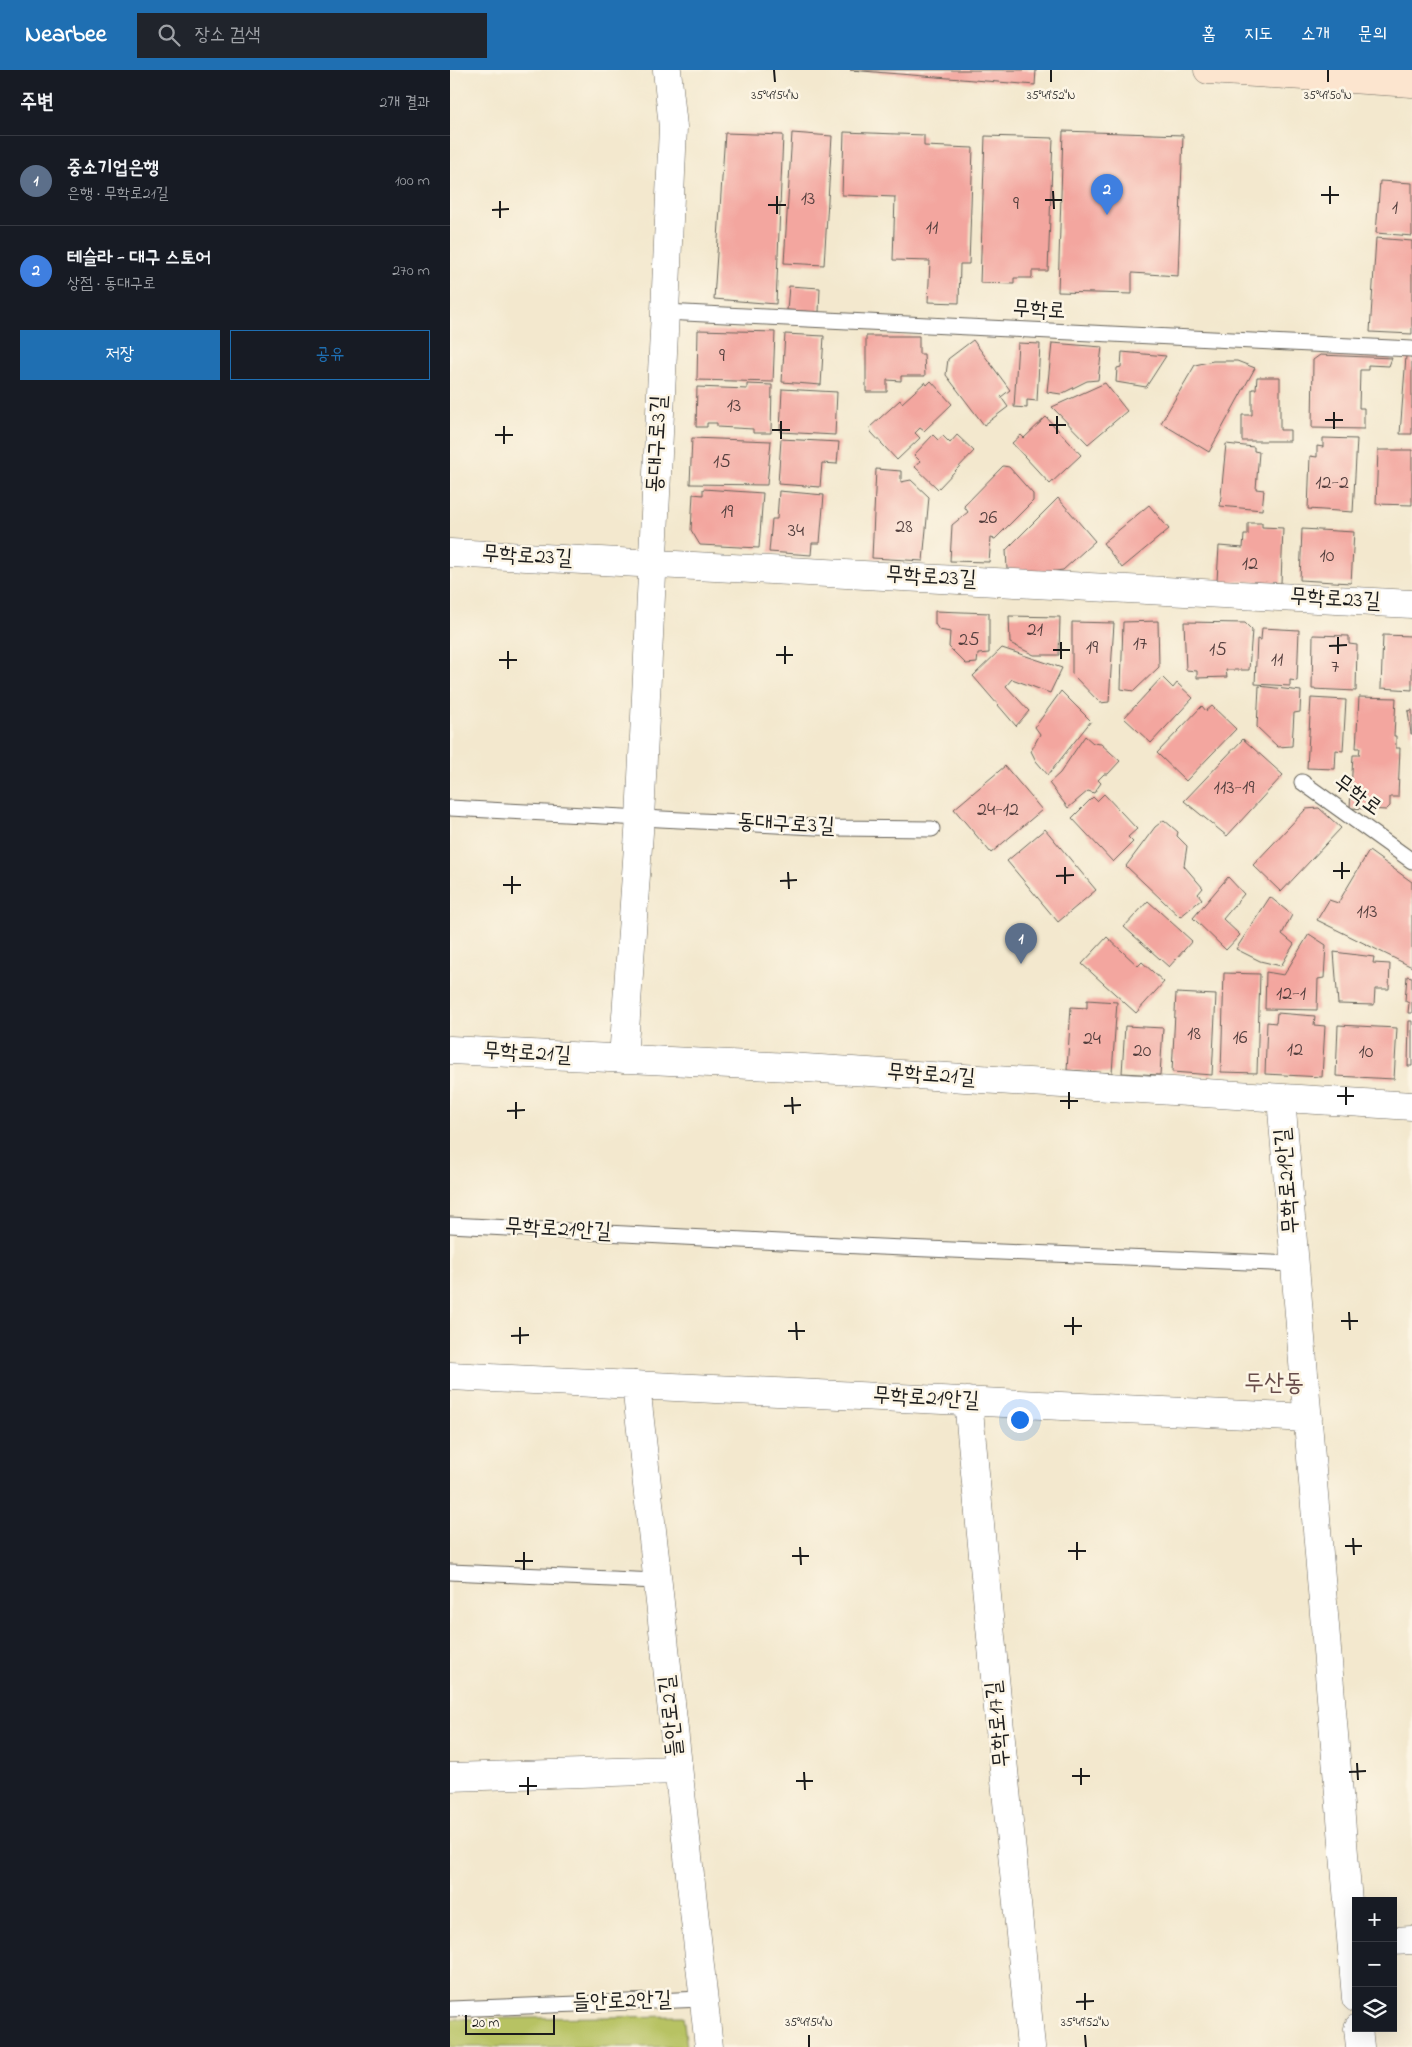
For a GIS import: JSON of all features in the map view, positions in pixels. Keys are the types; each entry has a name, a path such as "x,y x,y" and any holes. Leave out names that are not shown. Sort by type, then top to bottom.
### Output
{"main road":[{"path":"1208,70 1412,83"}],"street":[{"name":"동대구로3길","path":"623,1059 640,818 673,127 667,70"},
{"name":"무학로23길","path":"450,553 1412,604"},
{"name":"무학로21길","path":"450,1050 1412,1106"},
{"name":"무학로21안길","path":"450,1376 1308,1418 1281,1098"},
{"name":"들안로2길","path":"636,1385 709,2047"},
{"name":"무학로17길","path":"968,1401 1031,2047"},
{"path":"1308,1418 1354,1942"},
{"path":"450,1777 678,1770"},
{"path":"1397,1941 1412,1940"},
{"path":"1358,2032 1360,2047"}],"lane":[{"name":"무학로","path":"664,312 1412,349"},
{"name":"무학로","path":"1302,782 1412,862"},
{"name":"동대구로3길","path":"450,808 835,828 932,829"},
{"name":"무학로21안길","path":"450,1225 880,1247 1295,1264"},
{"path":"450,1572 657,1581"},
{"name":"들안로2안길","path":"450,2009 703,1999"}],"green space":[{"path":"683,2016 687,2047 450,2047 450,2019"}],"building":[{"path":"850,70 1036,70 1035,85"},
{"path":"1063,131 1183,135 1178,276 1132,273 1132,294 1058,292"},
{"path":"844,132 924,135 924,146 973,148 969,264 960,264 959,303 928,302 930,261 893,260 895,197 842,195"},
{"path":"725,133 783,135 776,304 714,299"},
{"path":"792,133 832,136 824,265 784,263"},
{"path":"985,136 1053,138 1048,271 1032,271 1032,278 1014,278 1014,284 980,283"},
{"path":"1380,181 1412,183 1412,236 1376,233"},
{"path":"1376,238 1412,241 1412,334 1370,332"},
{"path":"789,286 820,288 819,312 787,310"},
{"path":"698,330 775,332 773,382 697,380"},
{"path":"785,334 824,336 821,385 782,382"},
{"path":"866,336 919,336 919,354 924,354 925,376 901,376 901,381 887,380 887,392 866,392"},
{"path":"973,340 1010,390 1001,397 1008,407 984,425 946,375 948,359"},
{"path":"1018,343 1040,344 1037,401 1027,400 1027,408 1014,407"},
{"path":"1052,343 1102,347 1098,380 1087,381 1061,394 1047,392"},
{"path":"1122,352 1166,356 1146,387 1116,382 1117,368 1121,367"},
{"path":"1320,355 1392,358 1389,366 1368,365 1368,370 1360,370 1359,408 1364,408 1364,429 1312,428 1313,360"},
{"path":"1406,356 1412,357 1412,434 1400,434"},
{"path":"1213,361 1237,361 1255,368 1209,452 1161,423 1195,365"},
{"path":"1257,377 1280,377 1280,430 1290,430 1290,441 1242,441 1242,415 1252,415 1252,389 1256,389"},
{"path":"931,381 952,404 924,431 920,428 915,433 920,438 897,460 871,432 870,427 900,400 902,403 925,382 927,385"},
{"path":"1105,383 1127,411 1088,444 1052,407"},
{"path":"747,384 772,385 771,433 753,433 753,429 717,427 717,423 707,423 707,427 696,427 697,387 747,389"},
{"path":"782,389 837,392 835,435 780,432"},
{"path":"1046,417 1081,455 1050,484 1012,443 1021,435 1024,438"},
{"path":"933,435 938,440 943,436 950,443 957,435 974,451 938,489 915,467 920,461 914,455"},
{"path":"692,438 771,441 767,485 690,484"},
{"path":"1323,438 1357,439 1353,512 1308,509 1310,456 1317,457 1317,446 1323,447"},
{"path":"781,439 839,442 837,464 822,463 820,487 778,484"},
{"path":"1226,444 1254,447 1254,451 1259,452 1256,489 1264,490 1262,510 1220,506"},
{"path":"1378,450 1412,450 1412,505 1376,504"},
{"path":"1003,466 1009,467 1033,494 1033,501 995,539 991,538 989,562 950,561 952,525 968,512 964,506"},
{"path":"876,469 901,471 901,482 911,480 929,497 923,561 872,558"},
{"path":"703,489 763,493 759,548 700,545 691,530 693,494 703,495"},
{"path":"779,491 824,495 820,543 812,543 811,555 769,552 772,519 777,519"},
{"path":"1058,498 1095,541 1063,570 1049,572 1007,569 1006,550"},
{"path":"1149,505 1169,529 1122,568 1103,543"},
{"path":"1248,523 1262,523 1262,527 1283,528 1281,583 1217,581 1219,546 1243,548 1244,535 1248,535"},
{"path":"1302,529 1354,532 1351,583 1300,580"},
{"path":"935,611 989,613 989,653 978,654 977,663 966,664 949,647 950,632 939,630 935,624"},
{"path":"1009,616 1060,617 1059,655 1034,655 1010,643"},
{"path":"1158,621 1159,667 1134,691 1121,689 1123,622"},
{"path":"1072,622 1114,623 1109,702 1100,703 1072,674"},
{"path":"1184,622 1245,623 1252,630 1249,670 1226,670 1227,677 1197,678 1197,671 1186,670"},
{"path":"1262,628 1299,630 1297,681 1290,680 1290,686 1255,684 1257,639 1261,640"},
{"path":"1313,635 1349,636 1349,644 1357,645 1356,691 1312,689"},
{"path":"1383,635 1412,636 1412,690 1381,688"},
{"path":"1002,648 1062,668 1050,693 1012,679 1006,686 1029,711 1016,726 973,676"},
{"path":"1162,677 1173,688 1177,683 1193,698 1151,743 1124,718"},
{"path":"1259,686 1301,691 1300,712 1294,713 1292,746 1278,747 1257,727"},
{"path":"1061,691 1091,721 1048,775 1036,761 1031,751 1040,734 1035,727"},
{"path":"1359,697 1396,698 1394,736 1396,736 1396,748 1400,748 1398,797 1390,797 1390,806 1386,810 1350,808 1353,755 1359,755 1360,748 1356,748"},
{"path":"1311,698 1346,700 1343,751 1336,750 1335,769 1307,768"},
{"path":"1202,706 1206,711 1212,706 1236,729 1186,781 1157,753"},
{"path":"1412,710 1412,734 1411,734 1408,711"},
{"path":"1085,736 1093,743 1101,744 1120,761 1108,774 1104,774 1098,780 1101,783 1094,793 1088,791 1068,808 1049,783 1060,773"},
{"path":"1243,739 1283,775 1227,836 1184,801"},
{"path":"1005,766 1042,810 991,853 954,809"},
{"path":"1104,794 1137,829 1128,837 1133,842 1113,862 1072,818 1093,797 1097,801"},
{"path":"1319,808 1341,828 1281,892 1253,865 1306,809"},
{"path":"1164,820 1178,832 1177,836 1187,846 1184,866 1203,888 1198,894 1202,899 1180,917 1126,866 1155,827"},
{"path":"1045,829 1096,890 1058,922 1007,861"},
{"path":"1369,851 1412,882 1412,967 1317,920 1329,900 1338,903"},
{"path":"1228,877 1244,894 1223,919 1240,935 1226,950 1193,918"},
{"path":"1270,897 1292,915 1282,934 1294,944 1281,966 1260,961 1236,949"},
{"path":"1148,901 1192,941 1169,967 1124,927"},
{"path":"1309,934 1326,945 1324,978 1318,979 1317,1010 1265,1009 1266,972 1284,975"},
{"path":"1107,937 1138,966 1142,962 1164,982 1136,1013 1082,964"},
{"path":"1334,952 1374,957 1373,963 1390,964 1389,989 1375,989 1374,1005 1338,1004"},
{"path":"1224,973 1260,974 1257,1073 1221,1072"},
{"path":"1407,976 1412,977 1412,1013 1408,1013 1409,1003 1405,1001"},
{"path":"1176,993 1216,995 1212,1075 1172,1072"},
{"path":"1087,1000 1117,1002 1112,1073 1067,1070 1071,1007 1087,1008"},
{"path":"1277,1013 1315,1016 1314,1025 1325,1026 1322,1077 1265,1074 1267,1022 1276,1023"},
{"path":"1409,1021 1412,1021 1412,1066 1408,1066"},
{"path":"1338,1025 1397,1028 1394,1079 1336,1076"},
{"path":"1125,1026 1163,1028 1160,1075 1122,1073"}],"place":[{"name":"테슬라 - 대구 스토어","path":"1107,215"},
{"name":"중소기업은행","path":"1021,964"}],"district":[{"name":"두산동","path":"1274,1384"}]}
